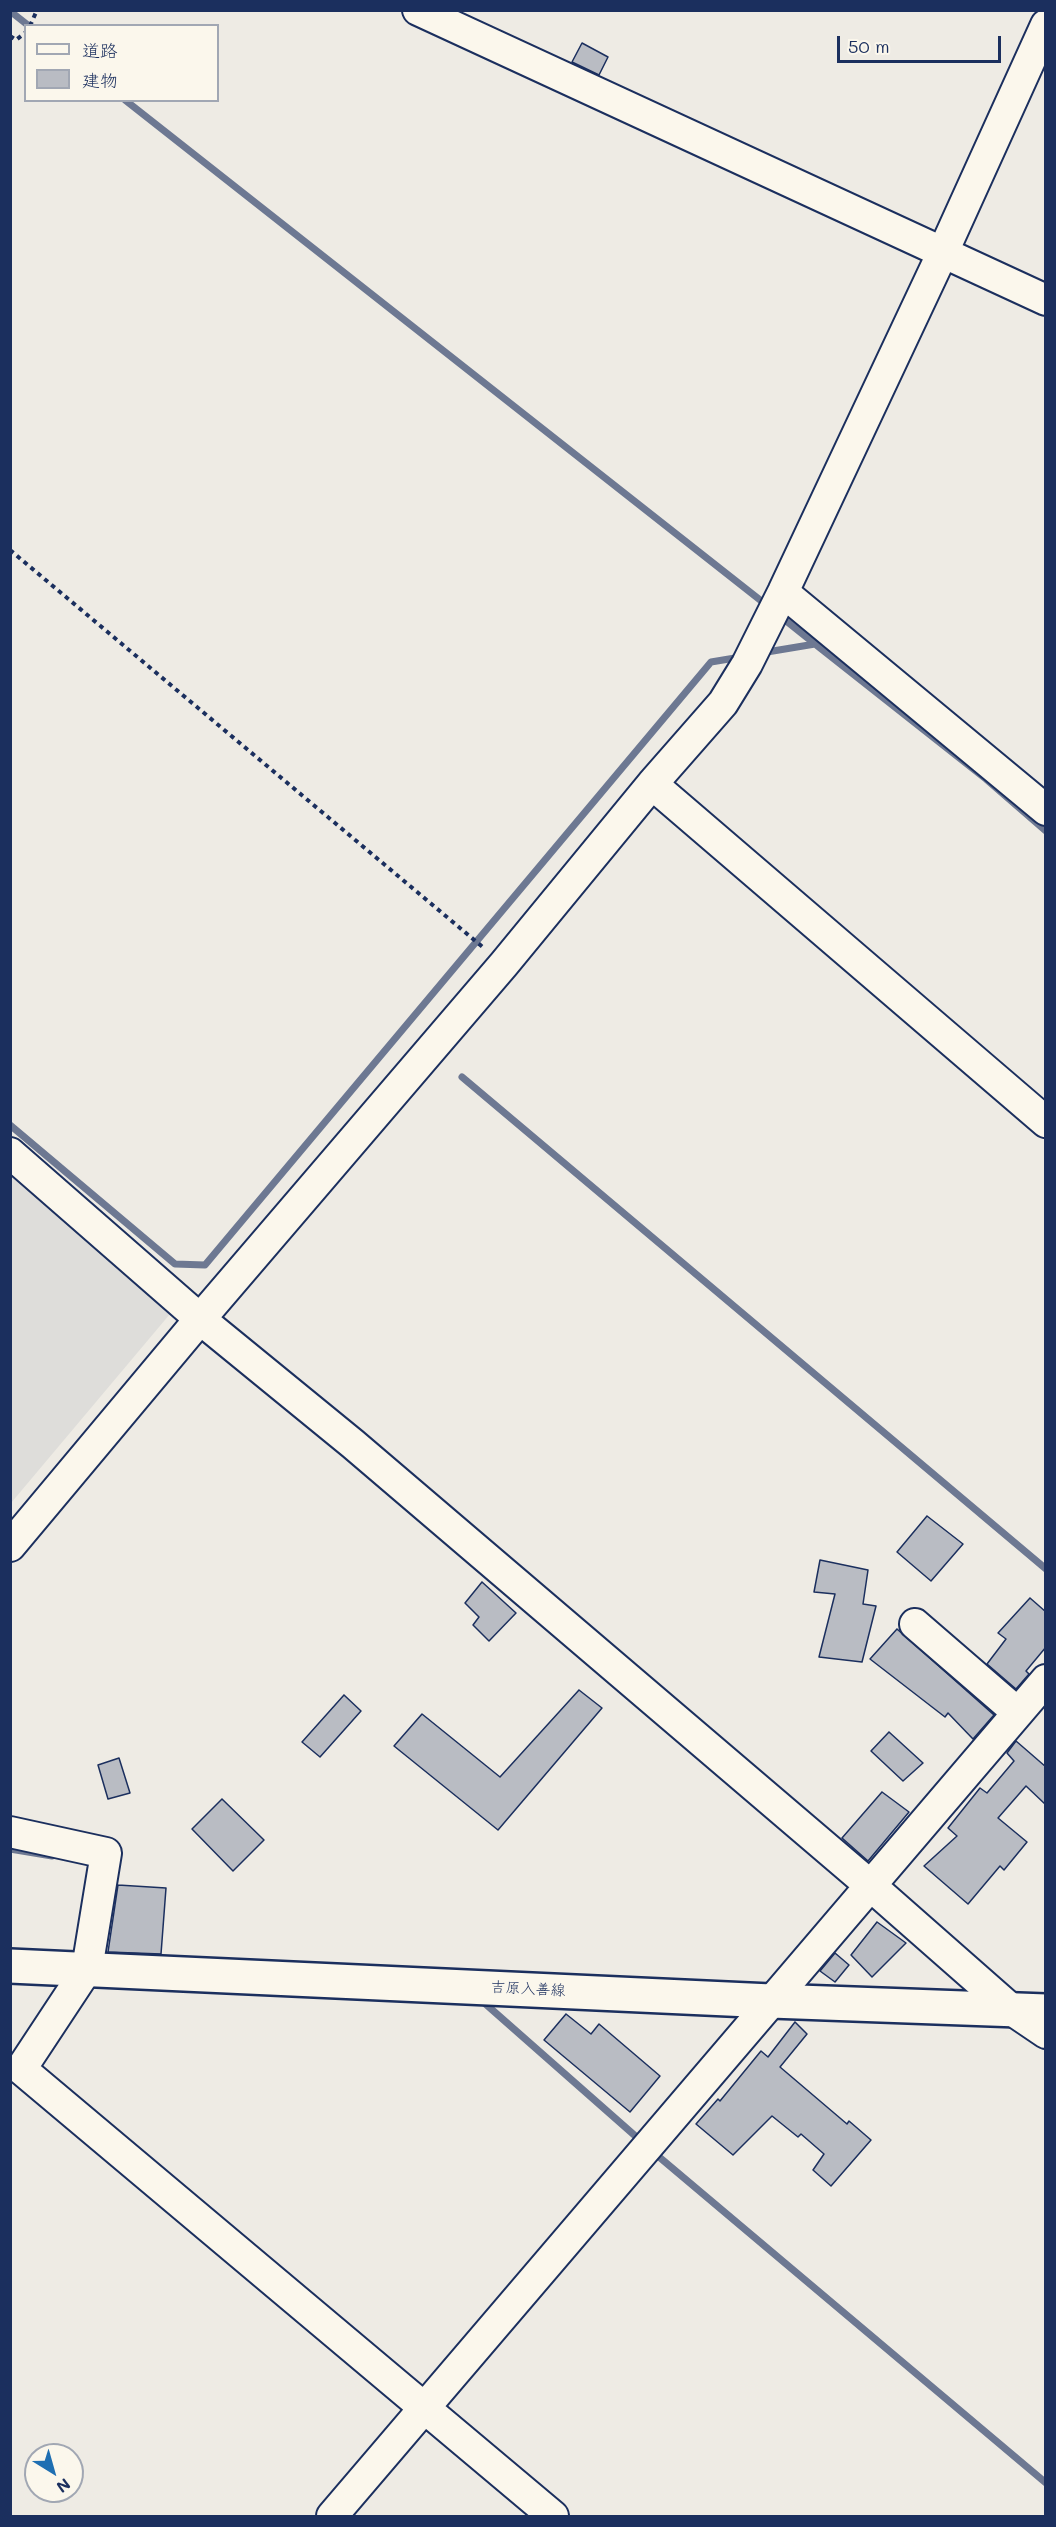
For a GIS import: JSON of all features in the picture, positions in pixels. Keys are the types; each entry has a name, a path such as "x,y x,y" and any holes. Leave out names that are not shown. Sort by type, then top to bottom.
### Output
{"main road":[{"name":"吉原入善線","path":"10,1966 771,2001 1046,2011"}],"street":[{"path":"418,10 1046,300"},
{"path":"10,1546 200,1319 504,964 652,784 723,703 747,664 783,592 943,252 1046,26"},
{"path":"783,592 1046,810"},
{"path":"652,784 1046,1122"},
{"path":"10,1153 200,1319 353,1444 871,1886 1012,2010 1046,2033"},
{"path":"915,1624 1018,1713"},
{"path":"332,2517 1046,1680"},
{"path":"10,1832 106,1853 87,1969 16,2076 424,2407 553,2517"}],"path":[{"path":"31,24 37,10"},
{"path":"10,36 16,40 24,34"},
{"path":"10,550 504,964"}],"shaded area":[{"path":"11,1164 175,1308 11,1503"}],"building":[{"path":"582,43 608,57 599,75 572,62"},
{"path":"927,1516 963,1544 931,1581 897,1552"},
{"path":"820,1560 868,1570 863,1604 876,1606 862,1662 819,1657 835,1594 814,1592"},
{"path":"482,1582 516,1613 489,1641 473,1625 479,1617 465,1603"},
{"path":"1030,1598 1046,1612 1046,1647 1026,1671 1029,1674 1016,1689 987,1664 1006,1639 998,1633"},
{"path":"897,1629 994,1715 973,1739 948,1713 945,1717 870,1659"},
{"path":"579,1690 602,1708 498,1830 394,1746 422,1714 500,1777"},
{"path":"344,1695 361,1711 320,1757 302,1742"},
{"path":"889,1732 923,1763 903,1781 871,1751"},
{"path":"1016,1741 1046,1767 1046,1805 1026,1786 998,1818 1027,1842 1004,1870 1000,1866 968,1904 924,1866 957,1836 948,1828 980,1788 987,1793 1014,1761 1007,1753"},
{"path":"119,1758 130,1793 108,1799 98,1765"},
{"path":"882,1792 909,1812 868,1861 842,1838"},
{"path":"222,1799 264,1840 233,1871 192,1829"},
{"path":"118,1885 166,1888 161,1954 108,1952"},
{"path":"877,1922 906,1943 872,1977 851,1955"},
{"path":"835,1953 849,1965 835,1982 820,1971"},
{"path":"566,2014 591,2034 599,2024 660,2076 630,2112 544,2040"},
{"path":"795,2022 807,2034 780,2067 847,2124 849,2121 871,2140 831,2186 813,2170 824,2154 801,2134 798,2137 772,2116 733,2155 696,2124 718,2099 720,2101 761,2051 768,2057"}],"waterway":[{"path":"10,11 26,24"},
{"path":"128,102 769,607"},
{"path":"780,616 815,644"},
{"path":"761,653 815,644 986,779 1046,831"},
{"path":"10,1125 175,1264 205,1265 711,662 741,657"},
{"path":"462,1077 1046,1569"},
{"path":"10,1849 52,1856"},
{"path":"481,2000 641,2141"},
{"path":"652,2151 1046,2483"}]}
